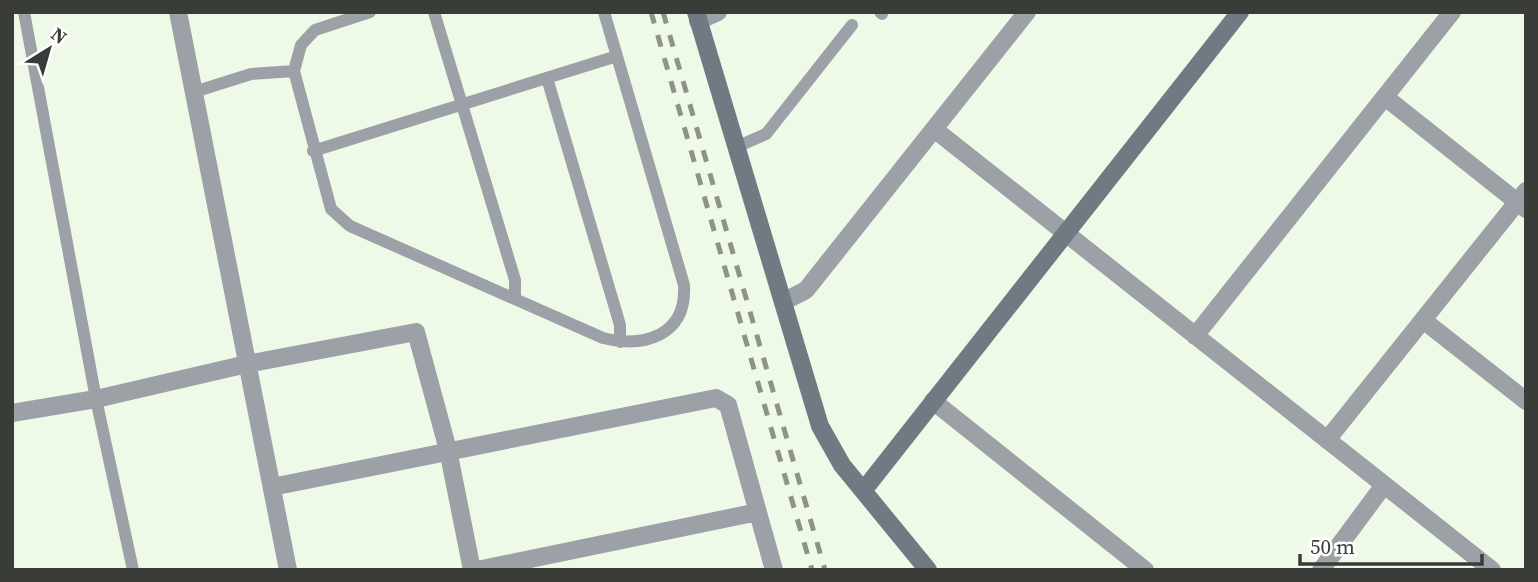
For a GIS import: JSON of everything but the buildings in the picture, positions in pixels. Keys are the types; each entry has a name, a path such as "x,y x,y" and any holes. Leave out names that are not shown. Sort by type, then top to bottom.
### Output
{"street":[{"path":"178,12 288,570"},
{"path":"718,12 697,17 820,426 832,452 928,570"},
{"path":"783,302 806,289 1027,12"},
{"path":"863,491 1240,12"},
{"path":"1195,336 1452,12"},
{"path":"1327,440 1523,200 1385,97"},
{"path":"934,129 1492,570"},
{"path":"1423,320 1526,401"},
{"path":"12,413 416,332 448,450 474,570 758,512"},
{"path":"272,487 716,398 728,405 774,570"},
{"path":"933,401 1145,570"},
{"path":"1321,570 1384,485"}],"lane":[{"path":"24,12 96,398 133,570"},
{"path":"370,12 315,30 301,45 294,71 313,151 331,209 343,221 603,338 620,342 648,341 658,337 678,316 685,295 604,12"},
{"path":"434,12 515,281 515,299"},
{"path":"736,147 766,134 852,25"},
{"path":"313,151 617,56"},
{"path":"194,92 251,74 294,71"},
{"path":"547,78 620,325 620,342"}],"railway":[{"path":"651,12 812,570"},
{"path":"663,12 825,570"}]}
